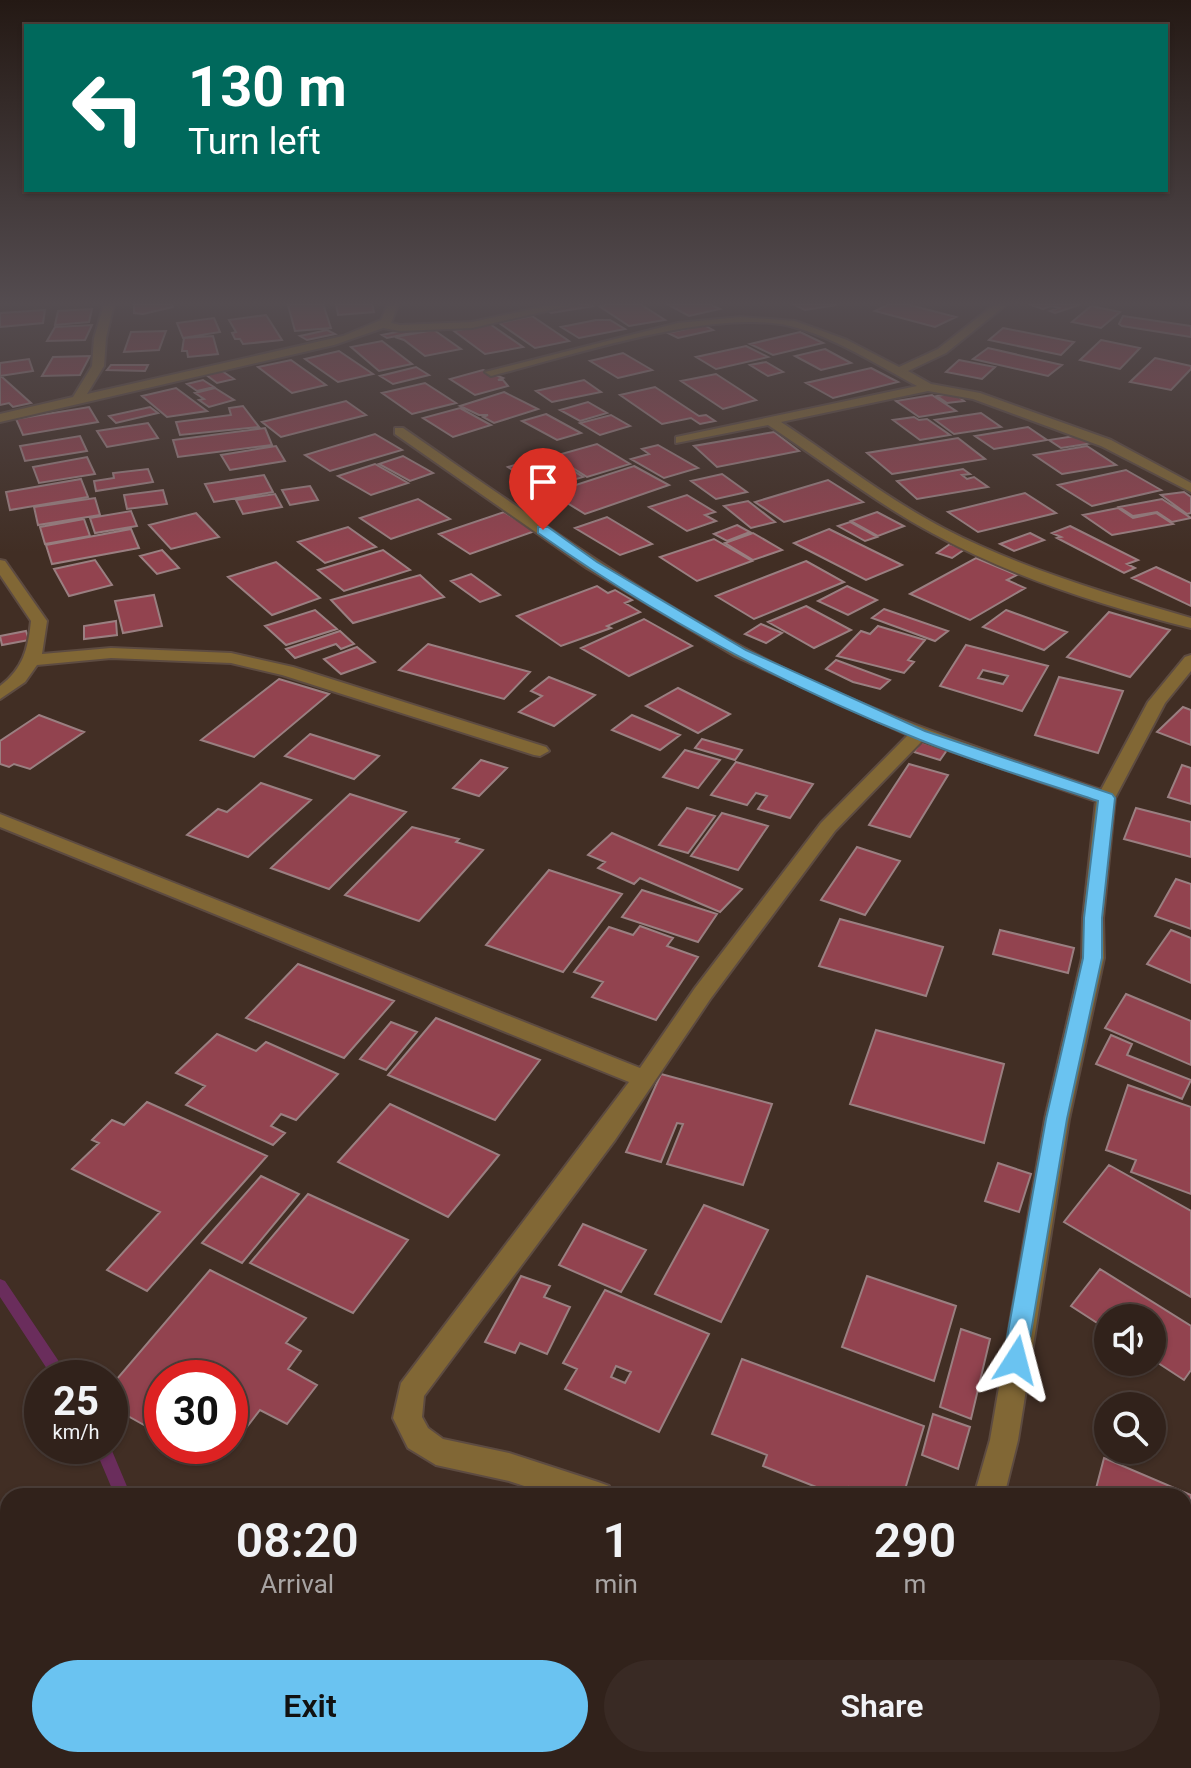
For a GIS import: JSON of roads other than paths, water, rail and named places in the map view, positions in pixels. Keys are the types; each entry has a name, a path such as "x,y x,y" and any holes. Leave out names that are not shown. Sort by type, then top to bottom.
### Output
{"street":[{"path":"78,398 85,387"},
{"path":"0,418 138,387"},
{"path":"681,440 928,387 976,396 1092,438 1191,488"},
{"path":"769,420 889,503 940,533 1049,577 1191,623"},
{"path":"399,431 592,565 741,653 919,734 1106,798"},
{"path":"0,564 39,621 34,660 16,683 0,694"},
{"path":"34,660 111,653 231,658 287,671 540,751"},
{"path":"991,1488 1004,1440 1057,1119 1093,958 1093,918 1106,798 1157,702 1191,660"},
{"path":"573,1488 509,1467 436,1451 418,1438 407,1418 411,1392 645,1079 703,993 828,827 919,734"},
{"path":"0,820 645,1079"}],"waterway":[{"path":"0,1285 50,1360"},
{"path":"110,1464 120,1488"}]}
